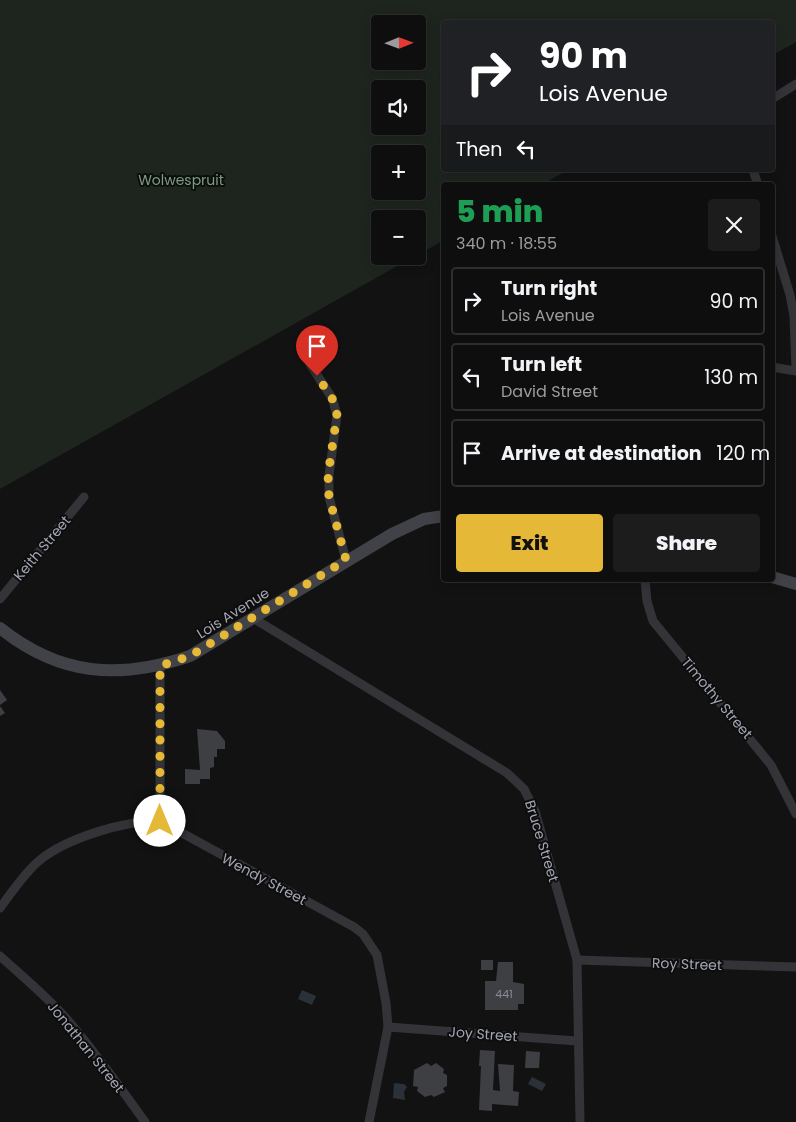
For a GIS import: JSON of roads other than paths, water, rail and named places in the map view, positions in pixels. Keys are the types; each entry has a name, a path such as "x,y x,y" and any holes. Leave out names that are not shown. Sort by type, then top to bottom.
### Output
{"street":[{"path":"775,97 796,84"},
{"path":"775,247 792,310 796,370 775,367"},
{"path":"310,364 332,398 337,415 328,475 329,497 346,560"},
{"name":"Keith Street","path":"0,599 84,497"},
{"name":"Lois Avenue","path":"0,628 38,653 62,664 120,672 160,666 190,656 346,560 408,526 441,517"},
{"path":"775,577 796,584"},
{"name":"Timothy Street","path":"645,582 647,601 653,621 768,760 796,814"},
{"name":"Bruce Street","path":"253,618 507,773 524,789 534,811 578,960 580,1122"},
{"path":"0,908 38,861 52,851 76,840 111,830 147,821 160,821 160,666"},
{"name":"Wendy Street","path":"160,821 354,927 363,934 377,955 388,1027 369,1122"},
{"name":"Jonathan Street","path":"0,956 41,992 66,1018 110,1073 145,1122"},
{"name":"Roy Street","path":"578,960 796,968"},
{"name":"Joy Street","path":"388,1027 578,1041"}],"park label":[{"name":"Wolwespruit","path":"181,180"}]}
